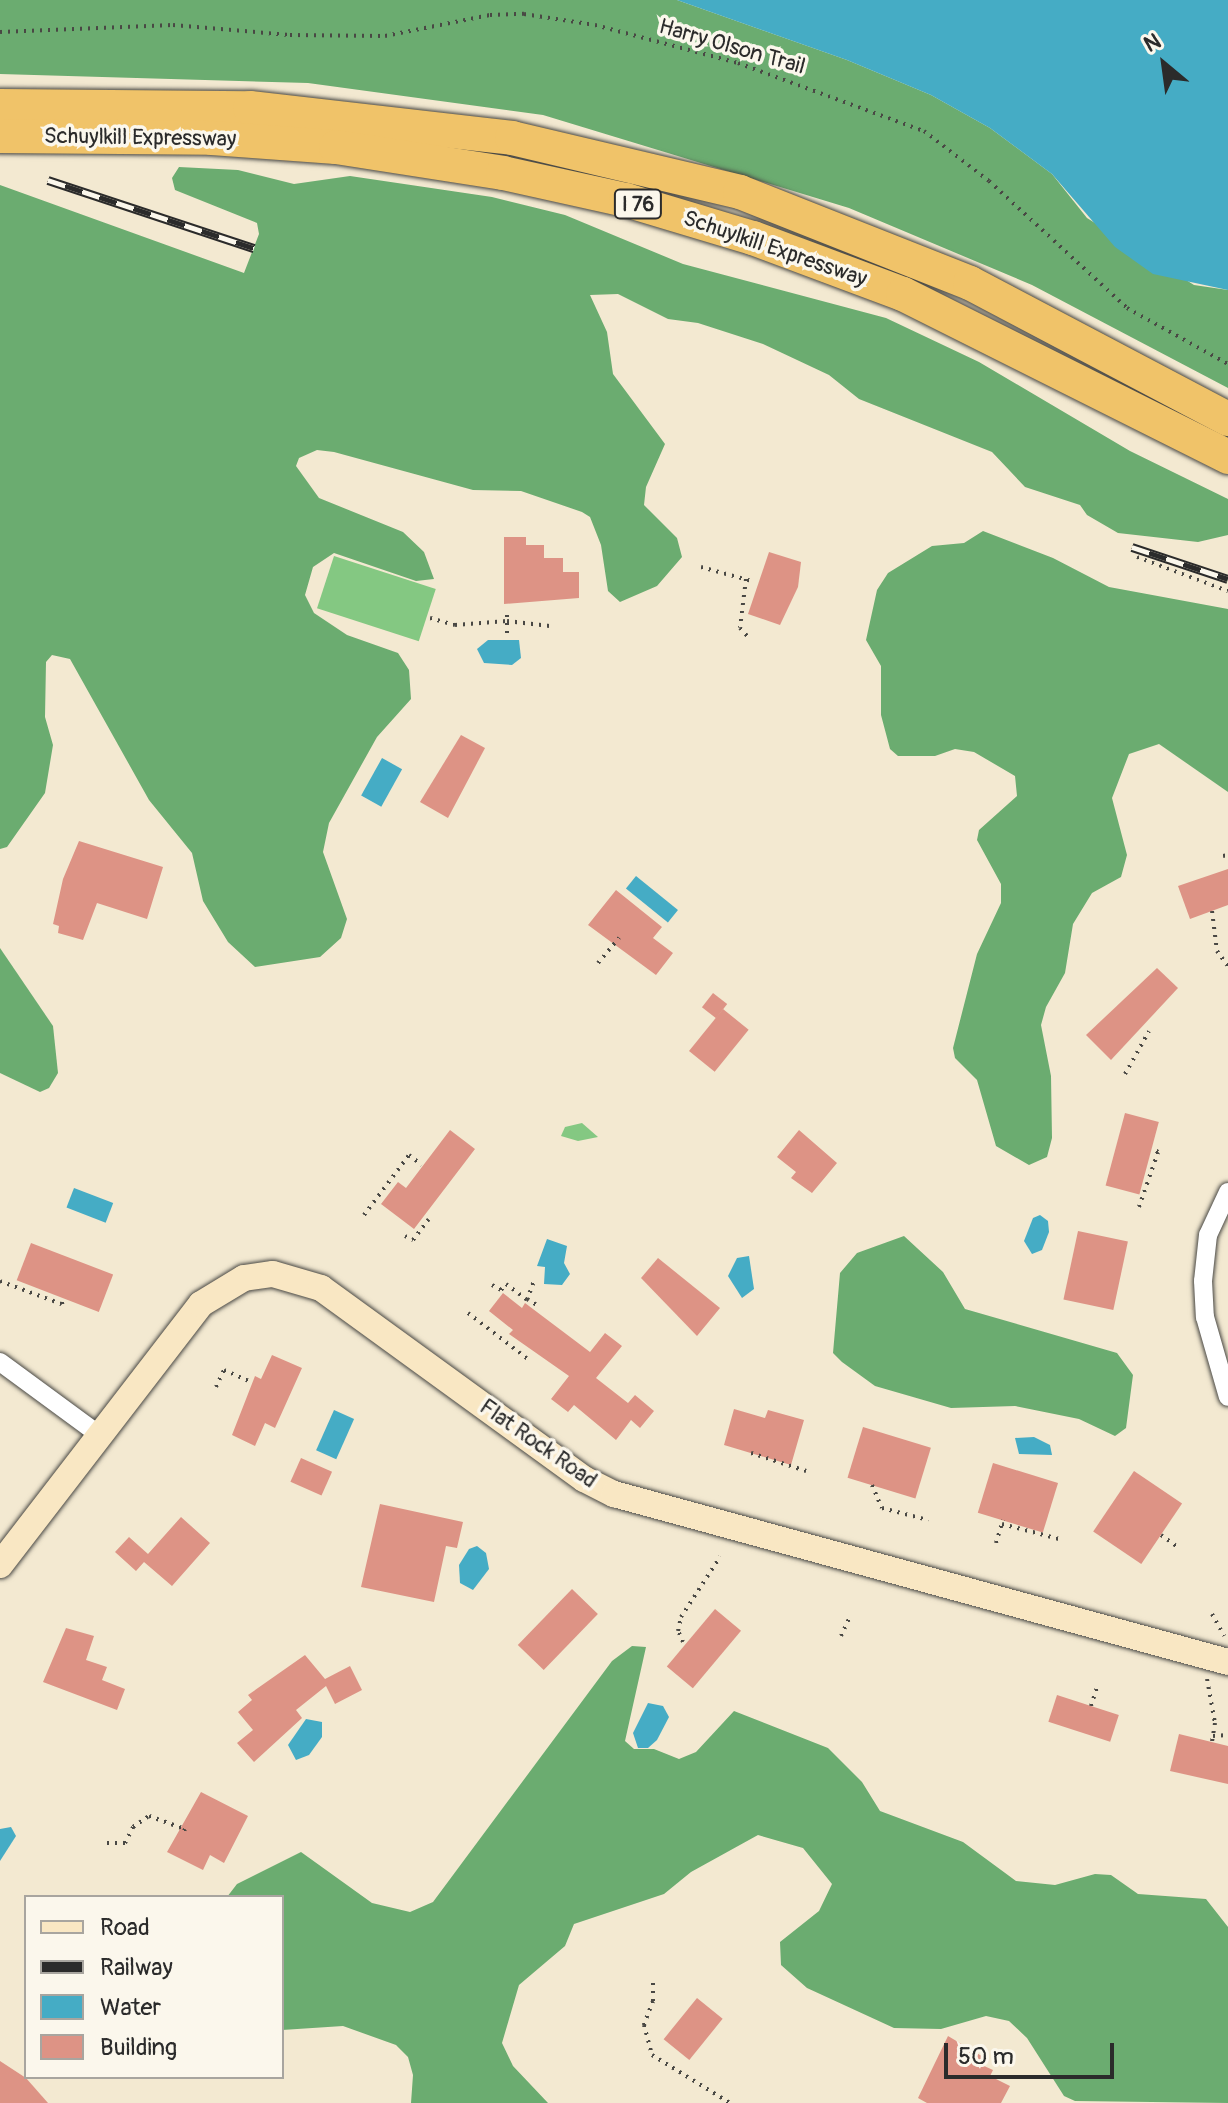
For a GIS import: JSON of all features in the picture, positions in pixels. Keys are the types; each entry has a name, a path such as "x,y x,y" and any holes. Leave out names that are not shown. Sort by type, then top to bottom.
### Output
{"highway":[{"name":"Schuylkill Expressway","path":"0,106 250,108 481,135 740,192 970,283 1228,419"},
{"name":"Schuylkill Expressway","path":"0,136 212,138 323,146 503,173 626,200 753,238 903,294 1228,457"}],"street":[{"path":"1228,1192 1208,1235 1203,1281 1205,1317 1228,1397"},
{"name":"Flat Rock Road","path":"0,1565 189,1317 215,1292 257,1274 291,1277 337,1299 584,1479 614,1494 1221,1660"},
{"path":"0,1362 98,1434"}],"path":[{"name":"Harry Olson Trail","path":"0,32 173,25 343,37 524,14 595,25 738,63 924,131 968,163 1127,308 1228,364"},
{"path":"1137,557 1228,591"},
{"path":"701,567 749,580 740,628 749,638"},
{"path":"507,613 507,633"},
{"path":"430,618 455,625 507,621 550,626"},
{"path":"1212,911 1219,960 1228,966"},
{"path":"598,963 619,938"},
{"path":"1125,1074 1149,1031"},
{"path":"1139,1207 1158,1152 1152,1148"},
{"path":"364,1215 409,1155 422,1165"},
{"path":"405,1236 413,1240 429,1219"},
{"path":"0,1281 62,1304 64,1298"},
{"path":"527,1299 534,1281"},
{"path":"492,1285 501,1290 506,1284 537,1305"},
{"path":"468,1313 529,1360"},
{"path":"216,1387 224,1370 251,1382"},
{"path":"751,1453 806,1471"},
{"path":"872,1485 882,1508 928,1520"},
{"path":"996,1543 1003,1522 1059,1539"},
{"path":"1161,1535 1179,1548"},
{"path":"683,1642 678,1631 681,1617 720,1557"},
{"path":"841,1636 850,1617"},
{"path":"1221,1660 1205,1684 1212,1739 1228,1735"},
{"path":"1091,1706 1097,1687"},
{"path":"107,1843 125,1843 133,1827 149,1816 185,1829 183,1833"},
{"path":"653,1983 653,2001 644,2025 652,2055 730,2103"}],"green space":[{"path":"0,0 677,0 847,60 931,95 990,128 1052,174 1087,218 1194,285 1228,290 1228,388 1032,285 849,208 543,115 308,83 0,74"},
{"path":"179,167 238,170 294,184 350,176 492,197 565,215 683,264 886,318 979,362 1130,451 1228,499 1228,535 1198,542 1118,533 1087,515 1080,505 1025,487 992,452 859,399 829,375 763,344 698,323 668,319 618,294 590,295 607,332 613,374 665,444 646,487 644,505 677,538 682,557 657,586 620,602 608,591 601,545 590,517 582,512 521,491 473,490 334,452 317,450 299,458 296,466 319,498 403,532 424,552 434,579 416,581 334,553 313,567 305,595 314,613 347,635 398,653 409,670 411,699 377,737 329,823 323,852 347,919 341,938 320,957 255,967 228,942 203,901 192,853 149,800 70,659 52,655 46,662 45,717 53,745 45,793 7,847 0,849 0,185 244,273 259,234 257,223 175,190 172,178"},
{"path":"983,531 1053,558 1109,587 1228,609 1228,792 1159,744 1129,754 1112,798 1127,855 1121,877 1092,893 1073,924 1065,973 1046,1007 1041,1025 1051,1076 1052,1138 1047,1157 1029,1165 996,1146 977,1080 955,1058 953,1048 977,954 1001,903 1001,884 977,840 979,830 1017,796 1015,776 974,752 955,749 935,756 898,756 890,749 881,715 881,666 866,640 877,590 888,573 932,546 964,543"},
{"path":"334,556 436,589 419,641 317,608"},
{"path":"0,948 53,1026 58,1073 49,1088 40,1092 0,1073"},
{"path":"582,1123 598,1137 578,1141 561,1136 565,1127"},
{"path":"904,1236 943,1272 965,1309 1117,1353 1133,1375 1126,1428 1115,1436 1079,1419 1015,1406 951,1408 875,1386 842,1362 833,1353 840,1273 857,1253"},
{"path":"632,1646 646,1647 625,1741 634,1749 654,1749 679,1759 696,1752 734,1711 828,1748 862,1782 880,1811 963,1842 1016,1881 1055,1885 1095,1874 1111,1875 1138,1894 1206,1899 1228,1927 1228,2103 1075,2101 1064,2096 1027,2038 1009,2021 986,2016 941,2029 894,2028 807,1988 781,1965 780,1942 819,1911 832,1884 803,1848 758,1835 691,1872 664,1894 574,1924 565,1946 519,1985 502,2043 513,2066 548,2103 411,2103 413,2075 408,2057 396,2045 343,2026 284,2030 284,1895 229,1895 237,1884 301,1852 372,1903 410,1912 433,1902 612,1661"}],"water":[{"path":"677,0 1228,0 1228,290 1153,274 1115,247 1052,174 990,128 931,95 847,60"},
{"path":"488,640 519,640 521,658 512,665 484,663 477,649"},
{"path":"382,758 402,769 381,807 361,796"},
{"path":"636,876 678,910 668,922 626,888"},
{"path":"74,1188 113,1203 106,1223 66,1208"},
{"path":"1040,1215 1048,1221 1049,1232 1042,1250 1032,1254 1024,1241 1033,1218"},
{"path":"547,1239 567,1246 564,1263 570,1274 562,1285 544,1284 545,1267 537,1266"},
{"path":"749,1256 754,1289 742,1298 728,1276 737,1258"},
{"path":"334,1410 354,1419 336,1459 316,1450"},
{"path":"1034,1437 1050,1445 1052,1455 1019,1454 1015,1438"},
{"path":"477,1546 486,1553 489,1569 473,1590 460,1583 459,1565 469,1549"},
{"path":"648,1703 663,1706 669,1717 657,1740 648,1748 638,1748 633,1733"},
{"path":"306,1719 322,1722 322,1737 309,1755 296,1760 288,1745"},
{"path":"11,1827 16,1836 0,1861 0,1829"}],"building":[{"path":"504,537 526,537 526,545 544,545 544,558 563,558 563,572 579,572 579,598 504,604"},
{"path":"769,552 801,562 798,587 780,625 748,614"},
{"path":"461,735 485,748 448,818 420,802"},
{"path":"79,841 163,867 147,919 97,903 83,940 58,933 59,926 53,924 63,879"},
{"path":"1228,869 1228,905 1190,919 1178,886"},
{"path":"616,890 662,927 653,938 673,953 656,975 588,925"},
{"path":"1157,968 1178,988 1111,1060 1086,1035"},
{"path":"713,993 727,1004 716,1018 702,1007"},
{"path":"723,1009 749,1030 715,1072 689,1051"},
{"path":"1125,1113 1159,1122 1139,1195 1106,1185"},
{"path":"450,1130 475,1149 414,1229 381,1204 398,1182 406,1188"},
{"path":"799,1130 837,1163 812,1193 791,1178 796,1172 777,1157"},
{"path":"1078,1231 1128,1242 1113,1310 1063,1299"},
{"path":"31,1243 113,1275 99,1312 17,1280"},
{"path":"658,1258 720,1308 697,1336 641,1278"},
{"path":"503,1293 522,1308 525,1303 590,1352 605,1333 622,1346 596,1378 628,1403 635,1395 654,1411 640,1428 631,1420 616,1440 574,1405 568,1412 551,1399 569,1376 509,1334 513,1330 489,1311"},
{"path":"272,1355 302,1368 275,1428 265,1423 255,1446 232,1435 255,1376 261,1379"},
{"path":"734,1409 765,1418 768,1410 804,1420 791,1465 724,1445"},
{"path":"863,1427 931,1448 915,1498 848,1478"},
{"path":"301,1458 332,1472 321,1496 290,1482"},
{"path":"993,1463 1058,1483 1043,1533 978,1513"},
{"path":"1134,1471 1182,1503 1141,1564 1093,1532"},
{"path":"380,1504 463,1522 457,1548 446,1546 434,1602 361,1587"},
{"path":"181,1517 210,1543 172,1586 144,1562 136,1571 115,1552 129,1537 148,1554"},
{"path":"572,1589 598,1614 544,1670 518,1645"},
{"path":"715,1609 741,1631 693,1688 667,1666"},
{"path":"66,1628 94,1636 86,1660 107,1667 102,1680 125,1689 117,1710 43,1682"},
{"path":"305,1655 325,1679 350,1666 362,1690 335,1704 326,1686 296,1710 302,1718 254,1762 237,1743 253,1730 238,1712 252,1700 248,1695"},
{"path":"1057,1695 1119,1715 1110,1742 1048,1722"},
{"path":"1179,1734 1228,1746 1228,1784 1170,1771"},
{"path":"201,1792 248,1816 224,1863 210,1855 203,1870 167,1852"},
{"path":"697,1998 723,2019 689,2060 664,2039"},
{"path":"948,2036 985,2058 982,2065 993,2070 990,2076 1010,2086 1001,2103 927,2103 918,2098"},
{"path":"0,2061 27,2079 48,2103 0,2103"}],"railway":[{"path":"48,180 254,248"},
{"path":"1132,547 1228,579"}]}
